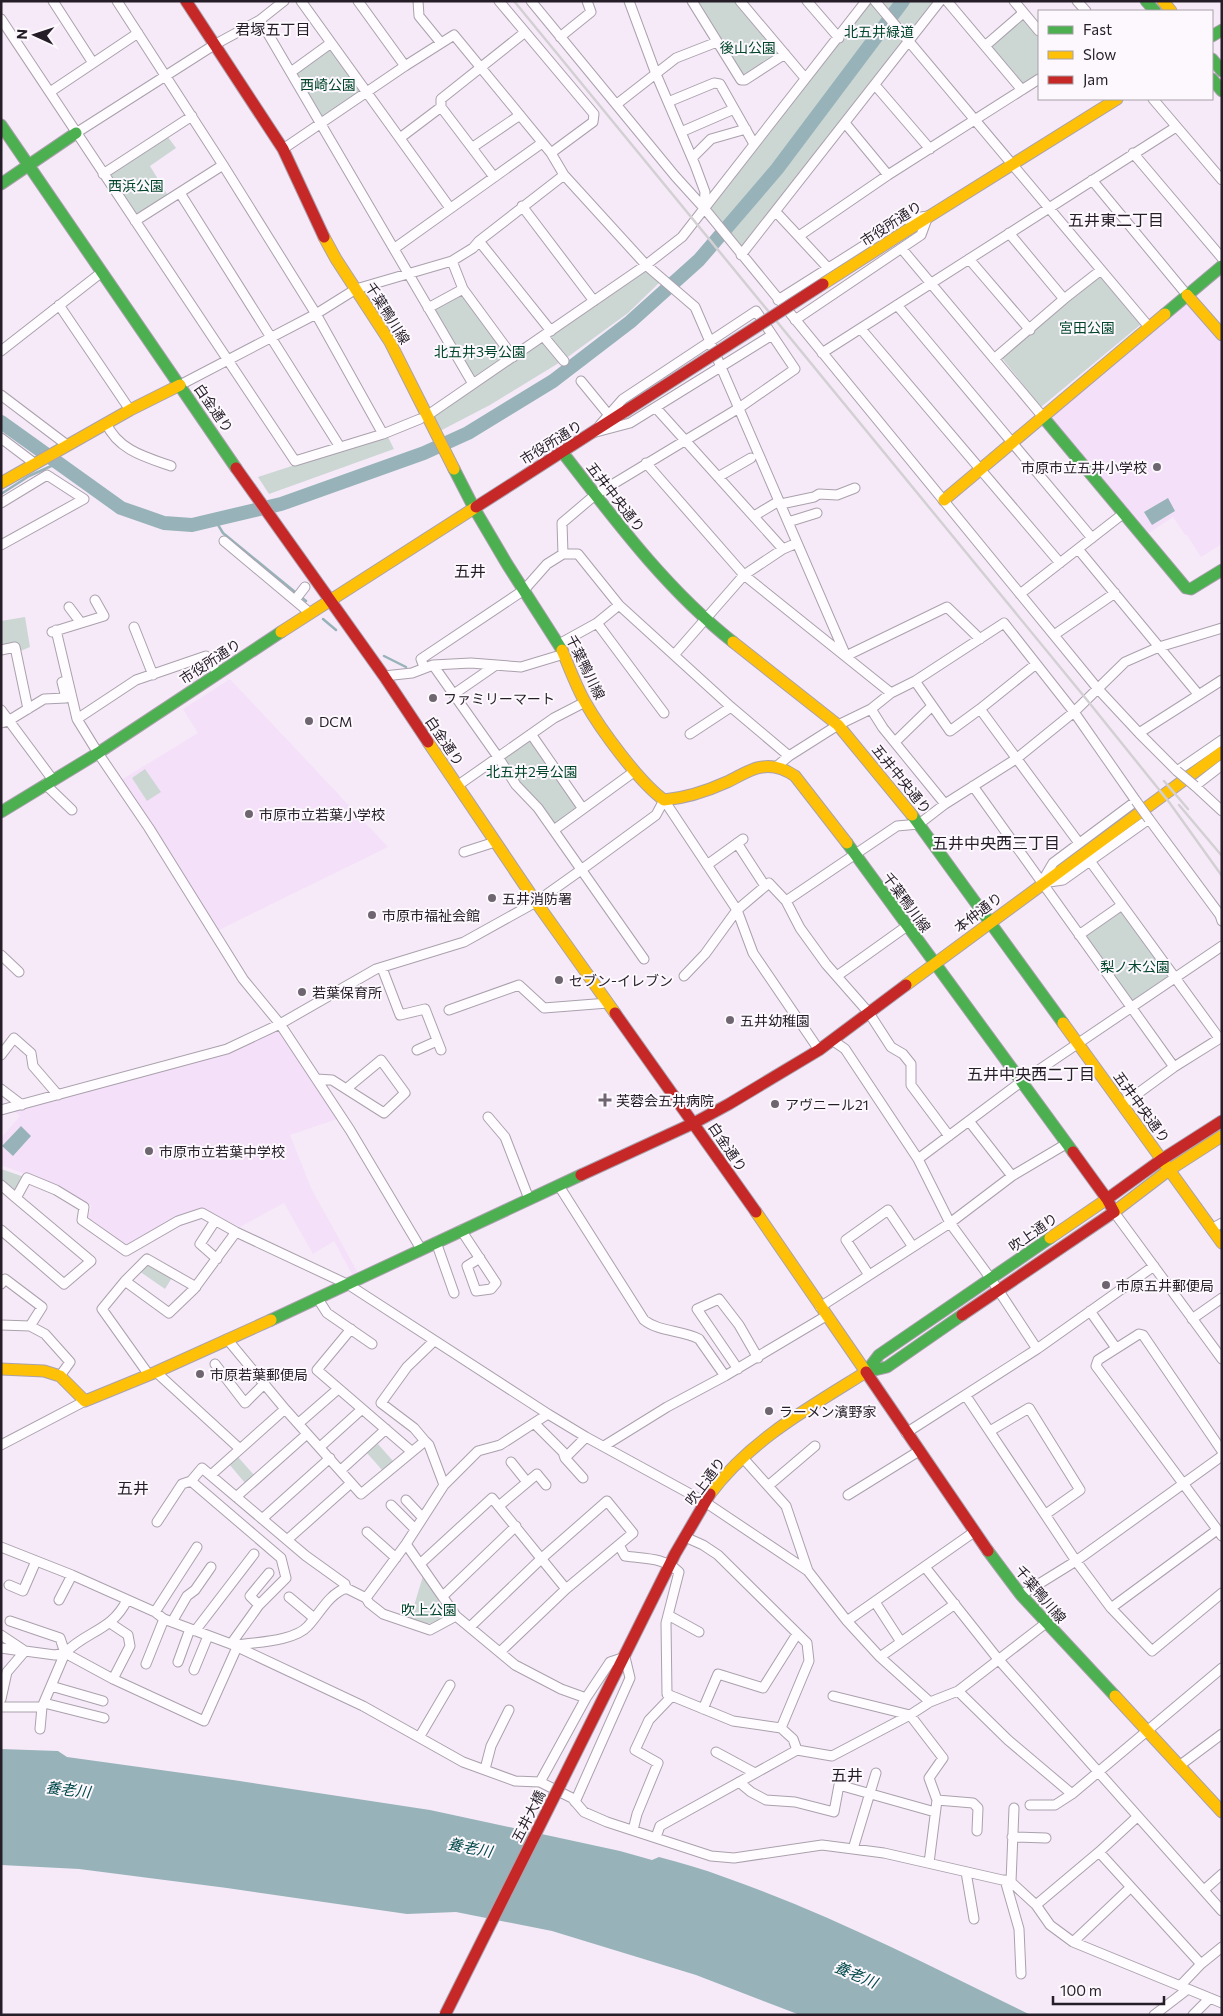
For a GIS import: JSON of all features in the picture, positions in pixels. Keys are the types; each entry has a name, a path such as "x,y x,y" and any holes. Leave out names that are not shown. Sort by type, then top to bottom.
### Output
{"street":[{"path":"53,1 93,62"},
{"path":"117,1 192,116 316,314 383,434"},
{"name":"千葉鴨川線","path":"186,1 283,149 318,227 390,342 424,417 437,434 474,508 562,649 585,702 612,742 650,790 664,800"},
{"path":"1,184 214,45 260,20 284,1"},
{"path":"301,1 450,208"},
{"path":"358,1 405,66"},
{"path":"418,1 419,16 441,43"},
{"path":"499,1 594,114 593,122 551,153"},
{"path":"531,1 675,176 704,208 734,247 1098,689 1139,733 1222,811"},
{"path":"560,37 590,12 587,1"},
{"path":"629,1 656,74 705,192 704,208"},
{"path":"692,1 741,80 745,80 785,54"},
{"path":"740,1 805,78"},
{"path":"807,1 839,38"},
{"path":"1,19 295,461 383,434 424,417 646,265 682,237 866,1"},
{"path":"875,1 1149,327"},
{"path":"741,255 875,85 906,40 940,1"},
{"path":"947,1 1022,90"},
{"path":"1014,1 1038,31"},
{"path":"985,46 1023,12"},
{"path":"260,20 473,384"},
{"path":"50,92 138,33"},
{"path":"494,176 441,107 441,99 524,33"},
{"path":"283,149 454,35 551,153 564,175 646,265 696,307 846,656"},
{"path":"617,104 676,58 717,42"},
{"path":"291,72 331,43"},
{"path":"1213,60 1222,71"},
{"path":"799,236 888,175 1038,80"},
{"path":"1213,80 1222,91"},
{"path":"668,102 716,82 720,84 754,144"},
{"path":"875,85 930,149"},
{"name":"市役所通り","path":"1,812 98,753 329,600 563,453 928,216 1115,100"},
{"path":"1154,100 1222,180"},
{"path":"400,138 441,107"},
{"path":"681,132 734,109"},
{"path":"473,147 520,115"},
{"path":"103,174 192,116"},
{"path":"845,124 888,175"},
{"name":"白金通り","path":"1,125 250,488 384,676 536,902 696,1122 823,1312 866,1372"},
{"path":"822,353 1176,127"},
{"path":"692,158 711,139 746,129"},
{"path":"395,248 542,143"},
{"path":"1133,153 1222,258"},
{"path":"135,221 223,165"},
{"path":"1,483 130,410 180,386 316,314 356,289 452,261 473,248 522,206 564,175"},
{"path":"1092,180 1222,336"},
{"path":"180,193 340,447"},
{"path":"522,206 594,301"},
{"path":"776,212 828,268"},
{"path":"778,300 906,219 928,216 921,236 795,320"},
{"path":"1009,233 1064,299"},
{"path":"479,241 547,334 564,361"},
{"path":"902,249 1188,589 1222,570"},
{"path":"969,259 1030,330"},
{"path":"452,261 462,289 513,357"},
{"path":"944,500 1222,266"},
{"path":"994,359 1101,270"},
{"path":"1,351 102,272"},
{"path":"428,308 462,289"},
{"path":"59,305 130,410"},
{"path":"897,305 1092,538"},
{"path":"564,554 562,522 595,495 739,408 795,369 756,312 623,399 593,433"},
{"path":"860,329 1060,563"},
{"path":"593,433 630,423 772,335"},
{"path":"581,381 608,414"},
{"path":"1,395 67,445"},
{"path":"656,408 783,549"},
{"path":"106,424 112,436 126,447 145,457 171,466"},
{"path":"1,438 34,463"},
{"name":"五井中央通り","path":"563,453 637,548 706,620 838,725 920,824 1222,1243"},
{"path":"718,477 751,458"},
{"path":"646,463 744,575 892,694"},
{"path":"1,503 46,475 84,499 1,545"},
{"path":"754,516 780,503 814,497 819,494 837,495 855,488"},
{"path":"788,522 818,513"},
{"path":"1020,594 1124,513"},
{"path":"224,541 310,613"},
{"path":"674,655 744,575 783,549 797,543"},
{"path":"1078,549 1198,694"},
{"path":"644,959 538,808 516,785 454,694 421,659 524,590 547,564 564,554 578,554 619,605 731,707 789,756"},
{"path":"295,600 305,587"},
{"path":"1054,635 1115,593"},
{"path":"5,722 44,699 66,698 52,631 104,616 95,600"},
{"path":"384,676 412,673 429,666 471,663 521,667 562,649 619,605"},
{"path":"69,606 81,623"},
{"path":"846,656 948,607 980,639"},
{"path":"597,623 664,713"},
{"path":"664,800 682,798 718,786 761,767 776,767 789,756 838,725 871,709 1004,623 1074,712 1136,801 1220,915 1222,921"},
{"path":"134,627 153,675"},
{"path":"786,901 897,826 920,824 945,804 1016,759 1074,712 1125,662 1159,647 1222,628"},
{"path":"56,630 78,719 98,753 149,828 243,979 280,1024 350,1130 421,1249"},
{"path":"1,650 15,647 28,709"},
{"path":"78,719 136,680 206,656 218,674"},
{"path":"915,681 950,731 980,710 1036,664"},
{"path":"454,694 496,665"},
{"path":"1139,733 1222,680"},
{"path":"457,786 554,718 585,702"},
{"path":"895,742 932,706"},
{"path":"690,734 731,707"},
{"path":"871,709 945,804"},
{"path":"1,710 5,722 72,810"},
{"path":"980,710 1079,843"},
{"path":"531,734 583,809"},
{"path":"1177,770 1222,740"},
{"name":"本仲通り","path":"85,1401 152,1374 349,1285 461,1230 696,1122 819,1050 1042,883 1222,752"},
{"path":"1195,786 1222,765"},
{"name":"千葉鴨川線","path":"776,767 795,776 806,787 1114,1212"},
{"path":"554,830 635,771"},
{"path":"973,786 1174,1067"},
{"path":"664,800 737,910 753,953 819,1050"},
{"path":"1,1110 227,1049 280,1024 382,968 464,942 536,902 656,815 664,800"},
{"path":"1042,883 1053,863 1136,801"},
{"path":"1042,883 1063,880 1149,819"},
{"path":"707,865 740,841 765,886"},
{"path":"464,852 495,842"},
{"path":"1090,861 1174,979 1220,1038 1174,1067 1122,1105"},
{"path":"684,976 704,954 737,910 769,883 786,901 800,928 836,976 869,1013 891,1047 903,1054 911,1064 911,1085 949,1136"},
{"path":"1079,935 1122,905"},
{"path":"836,976 907,926"},
{"path":"918,1159 1021,1082 1222,946"},
{"path":"1,954 19,972"},
{"path":"382,968 400,1016 425,1009 439,1046 417,1050"},
{"path":"450,1010 519,984 544,1008 608,1003"},
{"path":"1,1055 14,1038 31,1053 33,1066 58,1095"},
{"path":"832,1040 845,1049 918,1159 950,1223 991,1279 1037,1349"},
{"path":"316,1079 332,1080 346,1089 384,1112 405,1093 381,1060 346,1089"},
{"path":"1,1089 22,1105"},
{"path":"488,1117 505,1137 529,1199"},
{"name":"吹上通り","path":"866,1372 879,1355 1161,1160 1222,1121"},
{"path":"969,1122 1012,1176"},
{"name":"吹上通り","path":"625,1656 671,1564 705,1502 743,1458 774,1432 866,1372 887,1366 1114,1212 1169,1170 1222,1136"},
{"path":"604,1446 667,1407 758,1358 823,1312 869,1275 950,1223 1012,1176 1066,1144"},
{"path":"16,1198 27,1178 56,1190 84,1207 82,1220 126,1251 178,1221 202,1214 349,1285 548,1414 705,1502 808,1571 847,1621 880,1657 930,1702"},
{"path":"1,1185 91,1261 64,1284 1,1230"},
{"path":"559,1186 644,1320 651,1325 692,1335 699,1339 725,1376"},
{"path":"869,1275 846,1240 888,1210 913,1247"},
{"path":"1114,1212 1222,1359"},
{"path":"215,1221 200,1244 217,1259"},
{"path":"1211,1229 1222,1223"},
{"path":"461,1230 480,1258"},
{"path":"125,1280 169,1313 196,1287 236,1232"},
{"path":"436,1242 454,1293"},
{"path":"196,1287 147,1259 125,1280 102,1309 152,1374 240,1449"},
{"path":"906,1433 1037,1349 1154,1266"},
{"path":"1,1284 5,1279 42,1307 30,1326"},
{"path":"1192,1319 1222,1298"},
{"path":"318,1299 328,1314 372,1344"},
{"path":"738,1369 697,1309 719,1299 739,1325 758,1358"},
{"path":"1090,1311 1116,1348"},
{"path":"1,1325 30,1326 46,1334 70,1362 60,1376"},
{"path":"351,1329 317,1370 361,1410 411,1451"},
{"path":"1111,1608 1219,1533 1096,1366 1098,1360 1139,1334 1143,1335 1222,1451"},
{"path":"227,1339 285,1409 361,1494 425,1441"},
{"path":"434,1341 407,1367 381,1403 414,1428 429,1445 444,1485"},
{"path":"215,1364 245,1403 264,1384"},
{"path":"1,1369 44,1371 60,1376 85,1401 1,1444"},
{"name":"千葉鴨川線","path":"866,1372 974,1532 1021,1595 1222,1812"},
{"path":"298,1422 338,1389"},
{"path":"966,1396 1076,1561 1111,1608 1152,1651 1222,1593"},
{"path":"990,1431 1029,1408 1080,1490 1046,1514"},
{"path":"211,1474 285,1409"},
{"path":"320,1447 361,1410"},
{"path":"366,1598 406,1544 444,1485 478,1451 500,1445 548,1414"},
{"path":"534,1423 563,1452 565,1458 583,1478"},
{"path":"341,1470 386,1429"},
{"path":"236,1497 307,1434"},
{"path":"565,1458 586,1437"},
{"path":"768,1486 815,1446"},
{"path":"848,1495 919,1451"},
{"path":"1021,1595 1076,1561 1222,1456"},
{"path":"262,1519 330,1458"},
{"path":"743,1458 786,1506 808,1571"},
{"path":"511,1462 527,1482"},
{"path":"158,1522 182,1484 191,1481 202,1468 306,1556 339,1579 345,1584 346,1588 366,1598 369,1603 383,1614 430,1630 456,1616"},
{"path":"499,1506 537,1474 546,1485"},
{"path":"1,1648 55,1655 65,1653 113,1679 204,1721 233,1646 260,1605 286,1578 281,1558 191,1481"},
{"path":"287,1540 351,1483"},
{"path":"420,1564 492,1498 566,1589"},
{"path":"406,1500 422,1517"},
{"path":"470,1627 542,1558 607,1501 633,1533 566,1589 501,1651"},
{"path":"391,1505 414,1530"},
{"path":"443,1596 516,1526"},
{"path":"367,1532 396,1558"},
{"path":"847,1621 974,1532"},
{"path":"686,1537 718,1555 807,1644 809,1661 781,1728"},
{"path":"406,1544 456,1616 501,1651 515,1665 561,1689 586,1698"},
{"path":"619,1545 625,1556 662,1560 671,1564 679,1572 666,1623 668,1694 733,1721 781,1728 793,1739 797,1750"},
{"path":"1,1547 72,1575 154,1612 168,1621 233,1646 363,1706 420,1736 432,1746 463,1762 515,1782 540,1782 572,1798 584,1812 607,1822 711,1856 734,1858 822,1845 884,1853 1008,1881 1036,1906 1050,1925 1073,1942 1222,2002"},
{"path":"154,1612 197,1547"},
{"path":"178,1662 193,1630 254,1554"},
{"path":"9,1585 23,1591 36,1562"},
{"path":"146,1664 168,1621 187,1596 195,1590 211,1567"},
{"path":"925,1567 998,1659 1222,1911"},
{"path":"260,1605 250,1596 269,1573"},
{"path":"59,1600 72,1575"},
{"path":"233,1646 278,1639 299,1633 308,1626 330,1599 346,1588"},
{"path":"289,1597 314,1618"},
{"path":"40,1729 43,1705 65,1653 71,1647 110,1623 121,1613 127,1600"},
{"path":"875,1602 901,1642"},
{"path":"880,1657 955,1604"},
{"path":"668,1615 699,1632"},
{"path":"10,1621 60,1638 65,1653"},
{"path":"110,1623 128,1635 130,1646 113,1679"},
{"path":"656,1838 660,1826 797,1750 832,1756 910,1715 930,1702 958,1691 1046,1623"},
{"path":"703,1709 718,1674 763,1688 797,1634"},
{"path":"1,1635 25,1651"},
{"path":"194,1670 208,1636"},
{"path":"1,1699 8,1672 25,1651"},
{"path":"540,1782 586,1698 610,1662 625,1656 630,1678 575,1802"},
{"name":"五井大橋","path":"445,2015 625,1656"},
{"path":"1030,1805 1055,1805 1072,1794 1222,1668"},
{"path":"420,1736 450,1685"},
{"path":"51,1686 103,1701"},
{"path":"958,1691 1008,1740 1072,1794"},
{"path":"633,1830 637,1814 658,1763 636,1750 649,1720 672,1696"},
{"path":"833,1696 910,1715 943,1758 929,1778 937,1800 928,1863"},
{"path":"1,1706 43,1705 104,1718"},
{"path":"485,1770 491,1746 509,1710"},
{"path":"1179,1766 1222,1734"},
{"path":"716,1752 755,1773"},
{"path":"853,1849 876,1773"},
{"path":"739,1782 751,1792 766,1800 795,1802 834,1812 840,1785 936,1812"},
{"path":"937,1800 973,1803 978,1808 977,1831"},
{"path":"1014,1808 1008,1881 1019,1929 1021,1974"},
{"path":"1036,1906 1137,1817"},
{"path":"1012,1838 1046,1838"},
{"path":"1099,1852 1201,1964"},
{"path":"966,1872 974,1919"},
{"path":"1204,1890 1222,1874"},
{"path":"1073,1942 1131,1887"},
{"path":"1154,2015 1184,1988 1201,1964 1222,1947"},
{"path":"1194,2015 1210,1998"}],"shaded area":[{"name":"市原市立五井小学校","path":"1182,302 1190,302 1222,340 1222,544 1201,557 1173,517 1149,533 1051,417 1052,413"},
{"name":"市原市立若葉小学校","path":"230,679 388,847 219,930 121,780 198,733 183,709"},
{"name":"市原市立若葉中学校","path":"278,1030 340,1118 290,1135 311,1188 358,1273 353,1276 334,1241 313,1254 284,1203 240,1227 205,1209 176,1217 128,1246 88,1217 92,1206 60,1187 1,1165 1,1138 20,1116 14,1111 228,1054"}],"green space":[{"name":"後山公園","path":"692,1 740,1 785,54 745,80"},
{"name":"北五井緑道","path":"870,1 934,1 741,247 711,208"},
{"path":"1023,13 1038,30 1038,80 1022,90 985,46"},
{"name":"西崎公園","path":"331,43 367,92 320,123 291,72"},
{"name":"西浜公園","path":"165,133 176,148 150,166 170,199 135,221 103,174"},
{"path":"644,270 647,270 660,282 628,313 565,359 549,339 549,335"},
{"name":"宮田公園","path":"1097,276 1102,278 1140,322 1140,325 1041,407 1001,357"},
{"name":"北五井3号公園","path":"462,294 507,353 507,358 474,378 433,311 434,308"},
{"path":"542,341 562,361 490,405 440,431 432,416"},
{"path":"387,435 394,449 269,494 258,477"},
{"path":"25,617 30,647 16,653 15,647 1,650 1,621"},
{"name":"北五井2号公園","path":"529,740 533,741 578,809 557,825 553,824 519,784 504,761 505,757"},
{"path":"145,769 161,792 147,801 132,778"},
{"name":"梨ノ木公園","path":"1122,910 1170,977 1133,1002 1085,935"},
{"path":"1,1169 27,1178 16,1198 1,1184"},
{"path":"149,1263 173,1276 165,1289 139,1271 145,1264"},
{"path":"378,1444 393,1461 382,1470 367,1453"},
{"path":"238,1457 254,1475 245,1483 229,1464"},
{"name":"吹上公園","path":"423,1576 450,1612 449,1615 430,1623 422,1623 410,1619"}],"water":[{"path":"1168,498 1175,511 1152,525 1144,512"},
{"path":"21,1126 31,1136 13,1156 2,1146"},
{"name":"養老川","path":"1,1749 58,1751 67,1757 430,1810 620,1851 652,1860 659,1857 716,1874 802,1907 1031,2015 800,2015 696,1975 552,1931 456,1912 407,1914 79,1869 1,1865"}],"waterway":[{"path":"1,422 121,508 164,523 192,525 281,504 424,453 468,433 553,381 630,322 699,260 777,169 903,1"},
{"path":"1,494 29,476 58,463"},
{"path":"215,520 223,533 306,601"},
{"path":"323,619 336,630"},
{"path":"384,656 406,667"}],"railway":[{"path":"514,1 1087,700 1169,802 1222,876"},
{"path":"1164,781 1188,809"},
{"path":"1179,805 1222,856"}],"traffic: fast":[{"path":"1146,1 1154,10"},
{"path":"1213,35 1222,30"},
{"path":"1213,60 1222,71"},
{"path":"1213,80 1222,91"},
{"path":"1,125 236,468"},
{"path":"1,184 76,133"},
{"path":"1165,314 1222,266"},
{"path":"1043,417 1186,588 1191,589 1222,570"},
{"path":"563,453 663,577 685,600 733,642"},
{"path":"454,469 474,508 507,564 562,650"},
{"path":"1,812 98,753 281,632"},
{"path":"912,815 1063,1023"},
{"path":"847,843 1073,1152"},
{"path":"271,1320 581,1175"},
{"path":"866,1372 879,1355 1050,1238"},
{"path":"866,1372 887,1367 962,1315"},
{"path":"988,1551 1021,1595 1115,1696"}],"traffic: slow":[{"path":"1163,1 1170,10"},
{"path":"909,229 1115,100"},
{"path":"823,284 909,229"},
{"path":"324,237 336,259 390,342 454,469"},
{"path":"1187,295 1222,335"},
{"path":"944,500 1165,314"},
{"path":"1,483 130,410 180,385"},
{"path":"281,632 476,507"},
{"path":"733,642 838,725 912,815"},
{"path":"562,650 592,714 621,755 643,781 664,800 680,798 704,791 758,768 776,767 795,776 847,843"},
{"path":"428,742 536,902 615,1013"},
{"path":"906,985 1222,752"},
{"path":"1063,1023 1222,1243"},
{"path":"1114,1212 1169,1170 1222,1136"},
{"path":"1050,1238 1107,1199"},
{"path":"710,1494 743,1457 762,1441 866,1372 756,1212"},
{"path":"1,1369 44,1371 60,1376 85,1401 156,1372 271,1320"},
{"path":"1115,1696 1222,1812"}],"traffic: jam":[{"path":"186,1 283,149 324,237"},
{"path":"627,410 823,284"},
{"path":"476,507 627,410"},
{"path":"236,468 384,676 428,742"},
{"path":"581,1175 694,1123 729,1104 819,1050 906,985"},
{"path":"615,1013 756,1212"},
{"path":"1107,1199 1161,1160 1222,1121"},
{"path":"962,1315 1114,1212 1107,1199 1073,1152"},
{"path":"866,1372 988,1551"},
{"path":"560,1785 675,1554 710,1494"},
{"path":"445,2015 560,1785"}],"place":[{"name":"市原市立五井小学校","path":"1157,467"},
{"name":"ファミリーマート","path":"433,698"},
{"name":"DCM","path":"309,721"},
{"name":"市原市立若葉小学校","path":"249,814"},
{"name":"五井消防署","path":"492,898"},
{"name":"市原市福祉会館","path":"372,915"},
{"name":"セブン-イレブン","path":"559,980"},
{"name":"若葉保育所","path":"302,992"},
{"name":"五井幼稚園","path":"730,1020"},
{"name":"芙蓉会五井病院","path":"605,1100"},
{"name":"アヴニール21","path":"775,1104"},
{"name":"市原市立若葉中学校","path":"149,1151"},
{"name":"市原五井郵便局","path":"1106,1285"},
{"name":"市原若葉郵便局","path":"200,1374"},
{"name":"ラーメン濱野家","path":"769,1411"}],"district":[{"name":"君塚五丁目","path":"273,29"},
{"name":"五井東二丁目","path":"1116,219"},
{"name":"五井","path":"470,570"},
{"name":"五井中央西三丁目","path":"996,842"},
{"name":"五井中央西二丁目","path":"1031,1073"},
{"name":"五井","path":"133,1487"},
{"name":"五井","path":"847,1774"}]}
